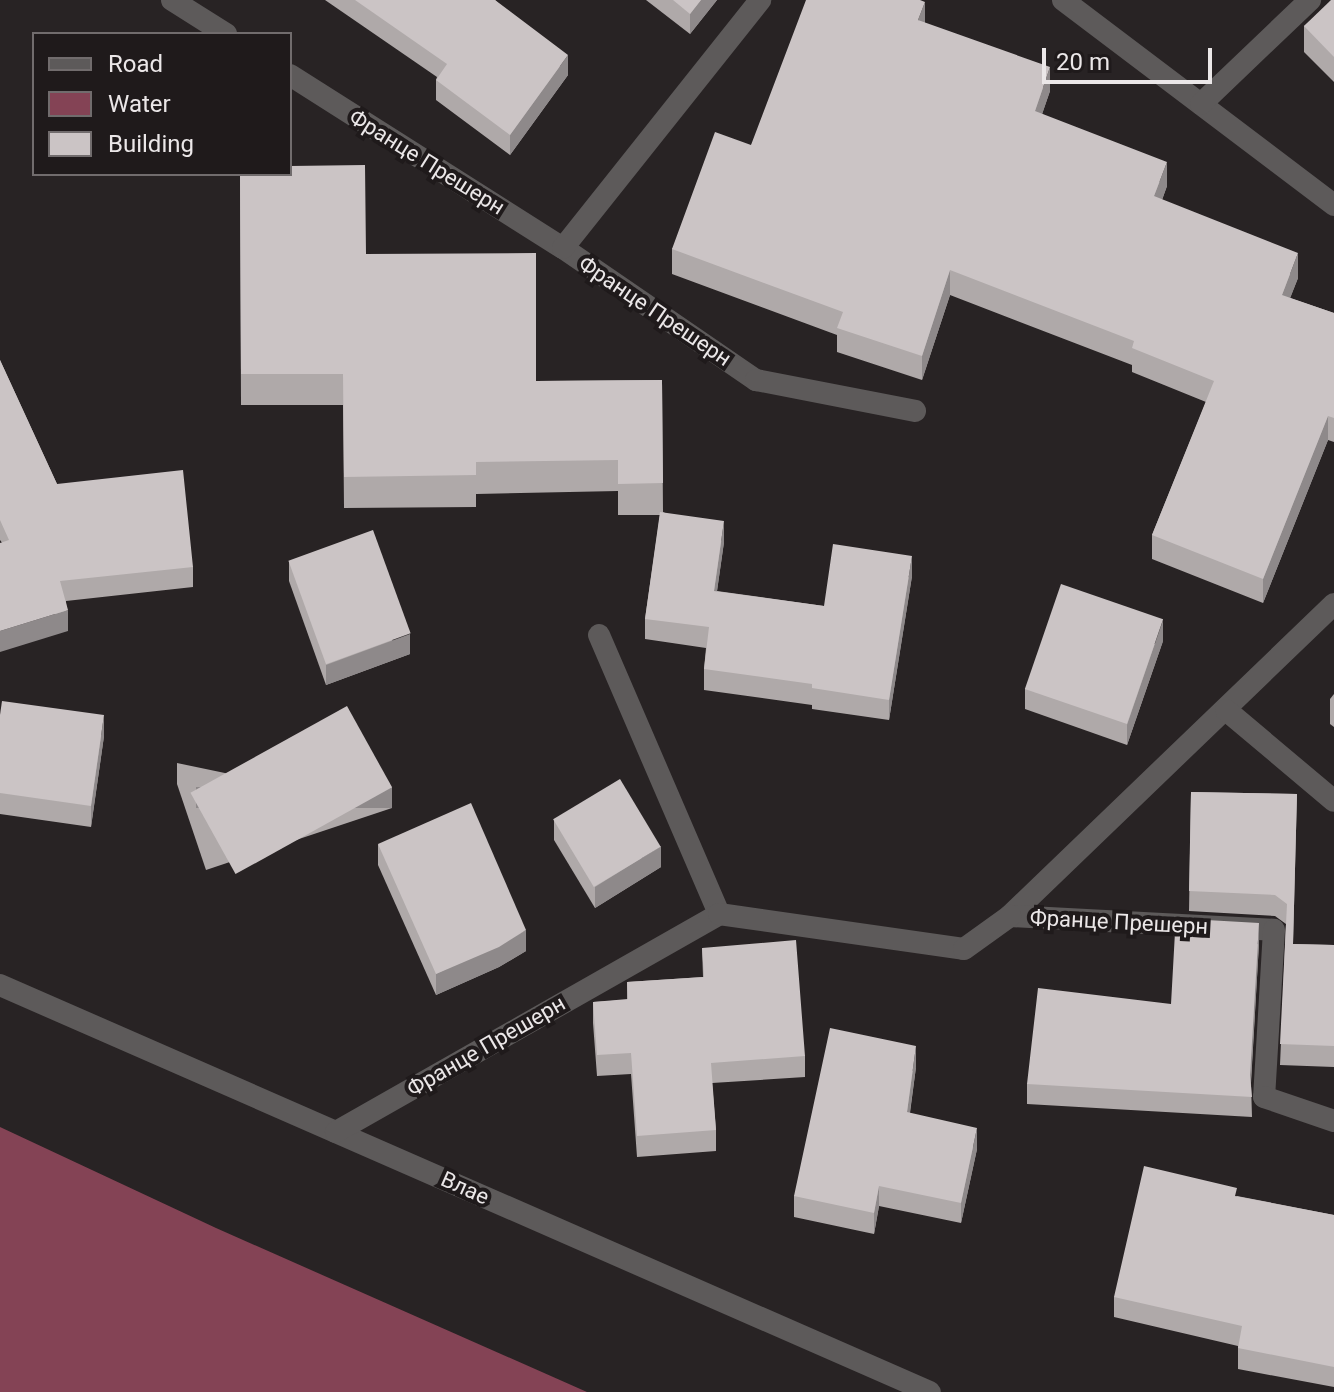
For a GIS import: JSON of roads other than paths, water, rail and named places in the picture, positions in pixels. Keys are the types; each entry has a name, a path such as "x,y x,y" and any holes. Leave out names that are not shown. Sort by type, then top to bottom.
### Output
{"street":[{"path":"172,0 223,32"},
{"name":"Франце Прешерн","path":"760,0 563,248 756,380 915,411"},
{"path":"1063,0 1334,205"},
{"path":"1201,104 1310,0"},
{"name":"Францe Прешерн","path":"292,76 563,248"},
{"name":"Франце Прешерн","path":"336,1132 719,914 964,949 1010,916 1334,604"},
{"path":"599,635 719,914"},
{"path":"1226,710 1334,801"},
{"name":"Франце Прешерн","path":"1010,916 1274,930 1264,1097 1334,1121"},
{"name":"Влае","path":"0,985 930,1392"}],"water":[{"path":"0,1127 216,1228 587,1392 0,1392"}]}
